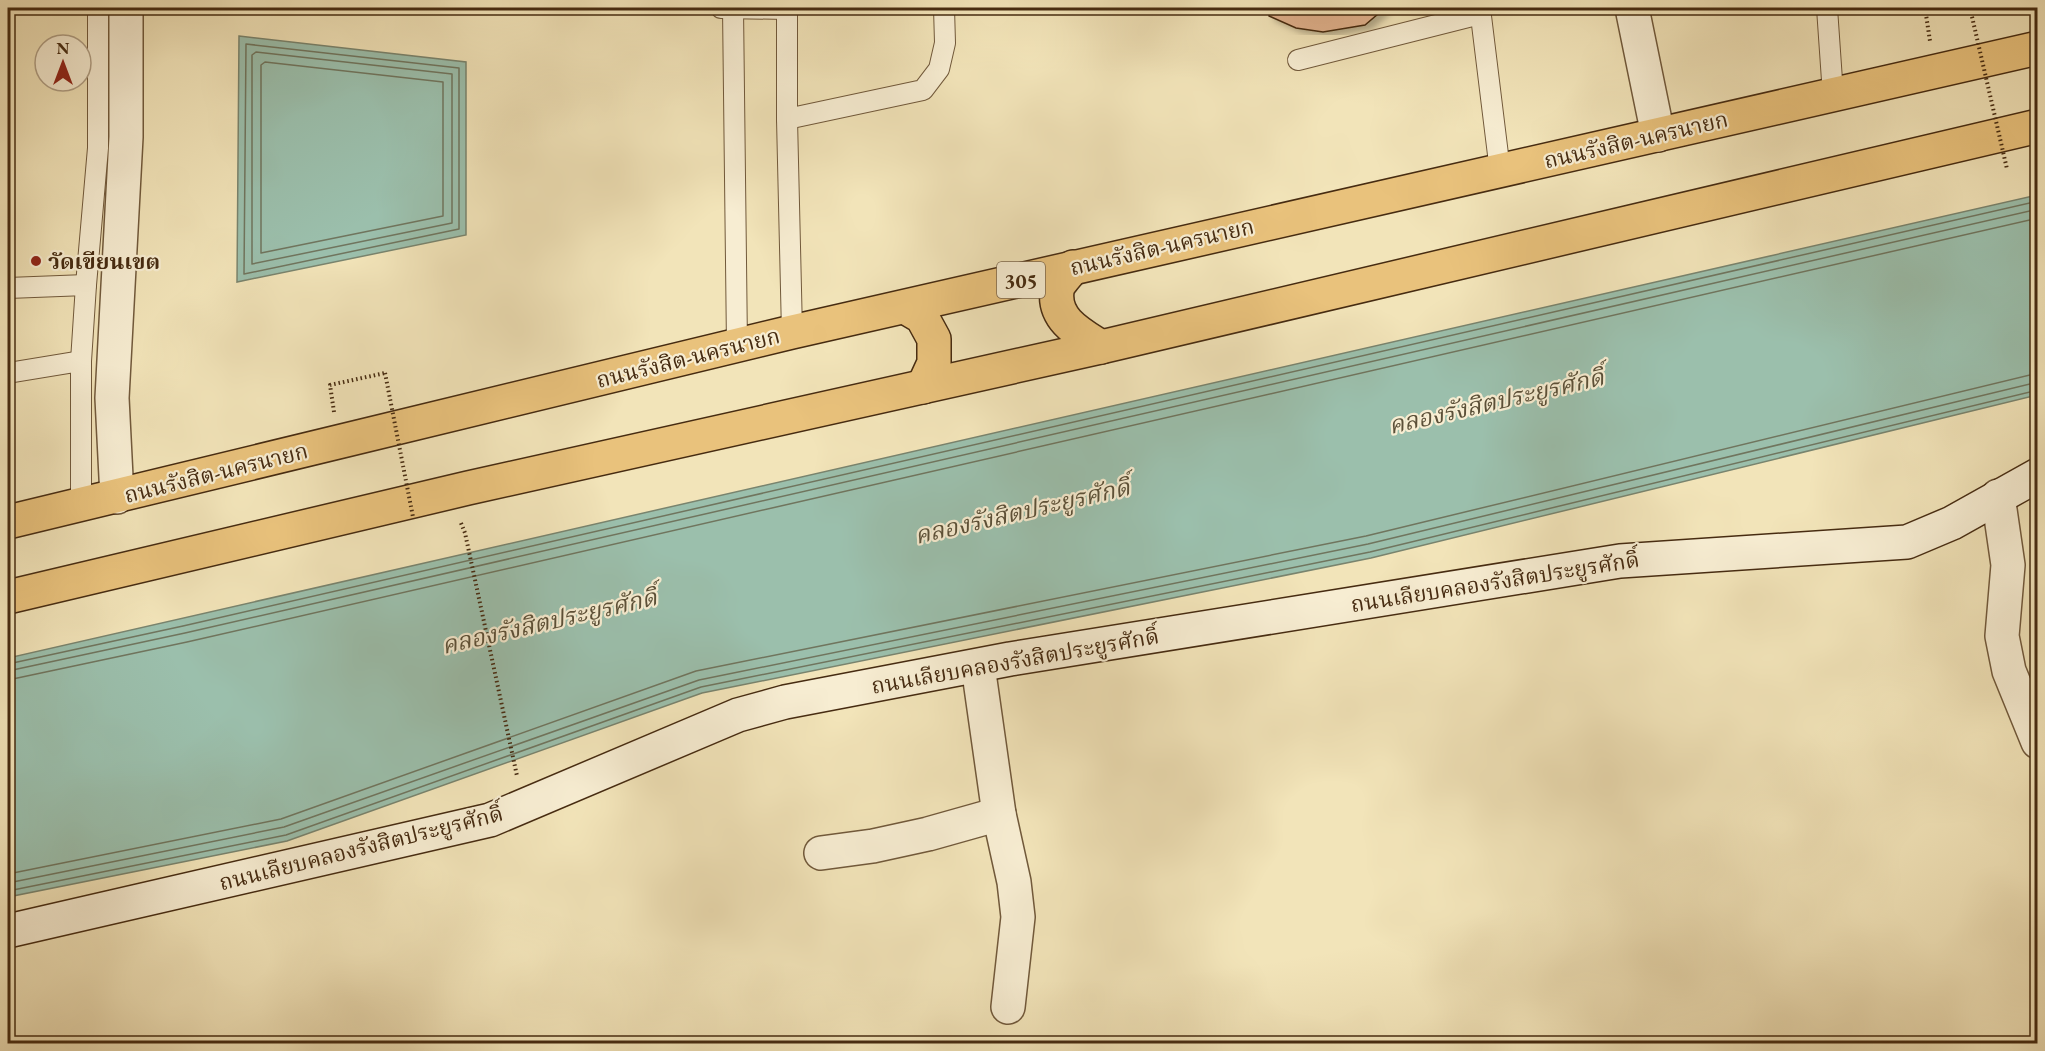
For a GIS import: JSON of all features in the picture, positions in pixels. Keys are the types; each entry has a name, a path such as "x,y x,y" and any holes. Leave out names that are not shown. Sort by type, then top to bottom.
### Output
{"main road":[{"name":"ถนนรังสิต-นครนายก","path":"8,522 792,332 2037,48"},
{"path":"8,597 468,488 1101,347 2037,126"},
{"path":"1073,267 1057,289 1058,308 1070,328 1101,347"},
{"path":"905,307 922,317 934,339 934,363 923,387"}],"street":[{"path":"117,497 112,398 126,137 126,8"},
{"path":"1632,8 1658,135"},
{"name":"ถนนเลียบคลองรังสิตประยูรศักดิ์","path":"8,932 490,820 738,715 785,702 978,666 1620,561 1907,542 1952,523 2037,475"},
{"path":"1998,496 2008,565 2002,636 2009,671 2037,742"},
{"path":"978,666 999,814 1014,882 1018,917 1008,1007"},
{"path":"821,852 873,846 928,834 999,814"}],"lane":[{"path":"81,505 81,361 98,148 98,8"},
{"path":"737,346 728,8 787,8 792,332"},
{"path":"787,119 923,90 939,69 945,43 944,8"},
{"path":"1827,8 1833,94"},
{"path":"1298,60 1480,10 1500,171"},
{"path":"8,288 86,285"},
{"path":"8,373 81,361"}],"path":[{"path":"1970,8 2007,169"},
{"path":"339,442 330,385 385,373 413,517"},
{"path":"465,533 517,778"}],"water":[{"path":"239,36 466,62 466,235 237,282"},
{"name":"คลองรังสิตประยูรศักดิ์","path":"2037,195 2037,395 1371,558 702,693 287,841 8,897 8,658"}],"building":[{"path":"1269,8 1385,8 1365,25 1323,32 1296,28 1269,16"}],"place":[{"name":"วัดเขียนเขต","path":"36,261"}]}
